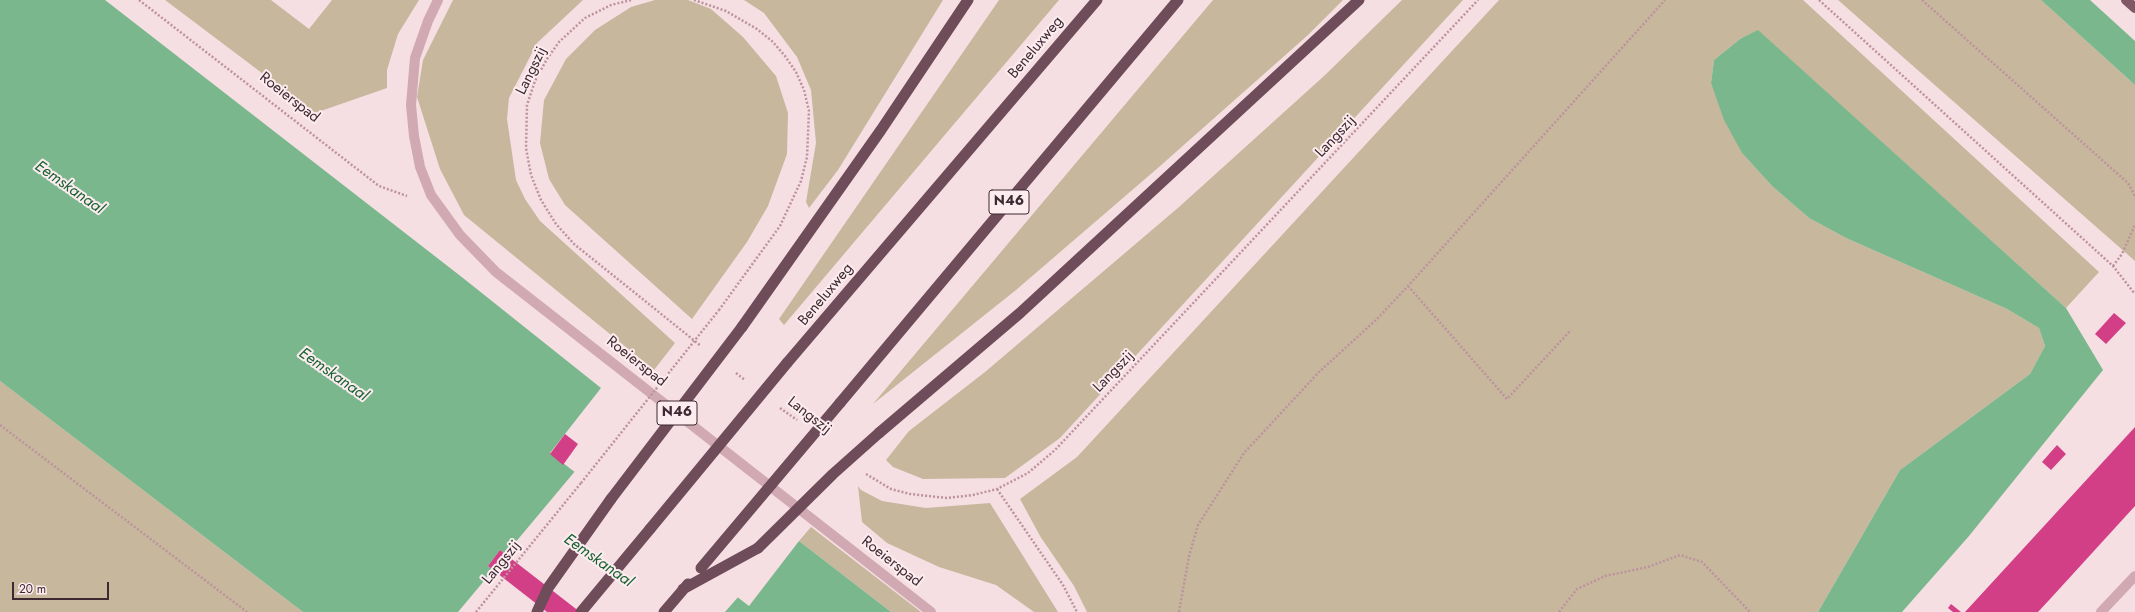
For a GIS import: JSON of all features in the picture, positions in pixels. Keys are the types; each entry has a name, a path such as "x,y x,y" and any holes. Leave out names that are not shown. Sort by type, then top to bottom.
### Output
{"highway":[{"name":"N46","path":"537,612 548,588 570,556 742,327 881,130 968,0"},
{"name":"Beneluxweg","path":"581,612 788,363 1097,0"},
{"name":"N46","path":"664,612 1178,0"},
{"name":"N46","path":"683,589 758,548 833,474 1020,313 1359,0"}],"main road":[{"path":"2126,0 2135,8"}],"street":[{"name":"Roeierspad","path":"438,0 420,39 412,81 411,105 414,136 420,166 431,195 460,236 496,272 932,612"},
{"path":"2101,612 2135,576"}],"path":[{"name":"Roeierspad","path":"139,0 379,186 407,196 431,195"},
{"name":"Langszij","path":"631,0 611,5 585,18 563,38 547,59 536,81 527,105 526,148 531,175 541,200 556,224 574,244 706,350"},
{"name":"Langszij","path":"476,612 719,310 780,226 802,181 807,157 809,111 804,90 796,72 772,41 726,11 694,0"},
{"name":"Langszij","path":"860,470 891,489 928,497 947,498 972,495 997,489 1028,473 1055,450 1478,0"},
{"path":"1179,612 1188,556 1198,525 1244,453 1319,372 1376,320 1408,286 1665,0"},
{"path":"1820,0 2113,266 2135,294"},
{"path":"1922,0 2128,183 2135,196"},
{"path":"2113,266 2122,254 2135,225"},
{"path":"1408,286 1507,398 1571,330"},
{"path":"731,369 749,383"},
{"name":"Langszij","path":"774,403 799,422"},
{"path":"0,425 247,612"},
{"path":"997,489 1064,584 1077,612"},
{"path":"1559,612 1577,589 1605,576 1648,567 1680,555 1702,562 1750,612"}],"shaded area":[{"path":"165,0 271,0 309,29 332,0 419,0 398,34 387,70 387,88 315,113"},
{"path":"453,0 583,0 537,43 509,98 507,119 516,180 525,199 540,221 675,343 654,370 464,215 440,169 417,97 423,60"},
{"path":"655,0 688,0 711,9 743,37 776,76 788,113 787,154 768,206 747,242 692,319 565,205 549,179 540,143 544,100 566,59 595,30 631,7"},
{"path":"744,0 943,0 838,170 809,208 806,202 816,143 811,90 797,57 764,13"},
{"path":"999,0 1059,0 784,325 779,319"},
{"path":"1213,0 1343,0 1308,35 1159,167 1016,290 873,404"},
{"path":"1402,0 1463,0 1060,438 1005,478 923,479 893,467 886,460 909,431 985,372 1179,207 1324,76"},
{"path":"1499,0 1803,0 2099,272 2066,308 1758,31 1740,39 1714,60 1711,83 1742,153 1772,186 1809,218 1846,238 2007,309 2039,328 2045,346 2030,374 1900,470 1818,612 1087,612 1074,586 1040,536 1020,499 1077,457"},
{"path":"1838,0 2041,0 2135,85 2135,261"},
{"path":"0,381 303,612 0,612"},
{"path":"858,486 861,490 882,501 926,508 990,503 1058,612 1034,612 996,585 939,567 887,543 862,522"},
{"path":"811,527 921,612 891,612 799,541"}],"water":[{"name":"Eemskanaal","path":"0,0 105,0 463,278 601,388 550,453 749,606 799,541 891,612 580,612 500,550 488,566 547,612 303,612 0,381"},
{"path":"2041,0 2090,0 2135,41 2135,85"},
{"path":"1758,30 2066,308 2103,370 1969,536 1902,612 1818,612 1900,470 2030,374 2045,346 2039,328 2007,309 1846,238 1809,218 1772,186 1742,153 1724,120 1711,83 1714,60 1740,39"}],"pier":[{"path":"576,470 739,596 725,612 577,612 504,556"},
{"path":"494,569 549,612 458,612"}],"building":[{"path":"2114,313 2126,323 2106,344 2095,334"},
{"path":"2135,427 2135,506 2051,598 2038,612 1965,612"},
{"path":"565,434 578,444 563,465 550,454"},
{"path":"2057,445 2066,454 2051,470 2042,462"},
{"path":"500,550 580,612 547,612 488,566"},
{"path":"1951,604 1961,612 1953,612 1948,608"}]}
